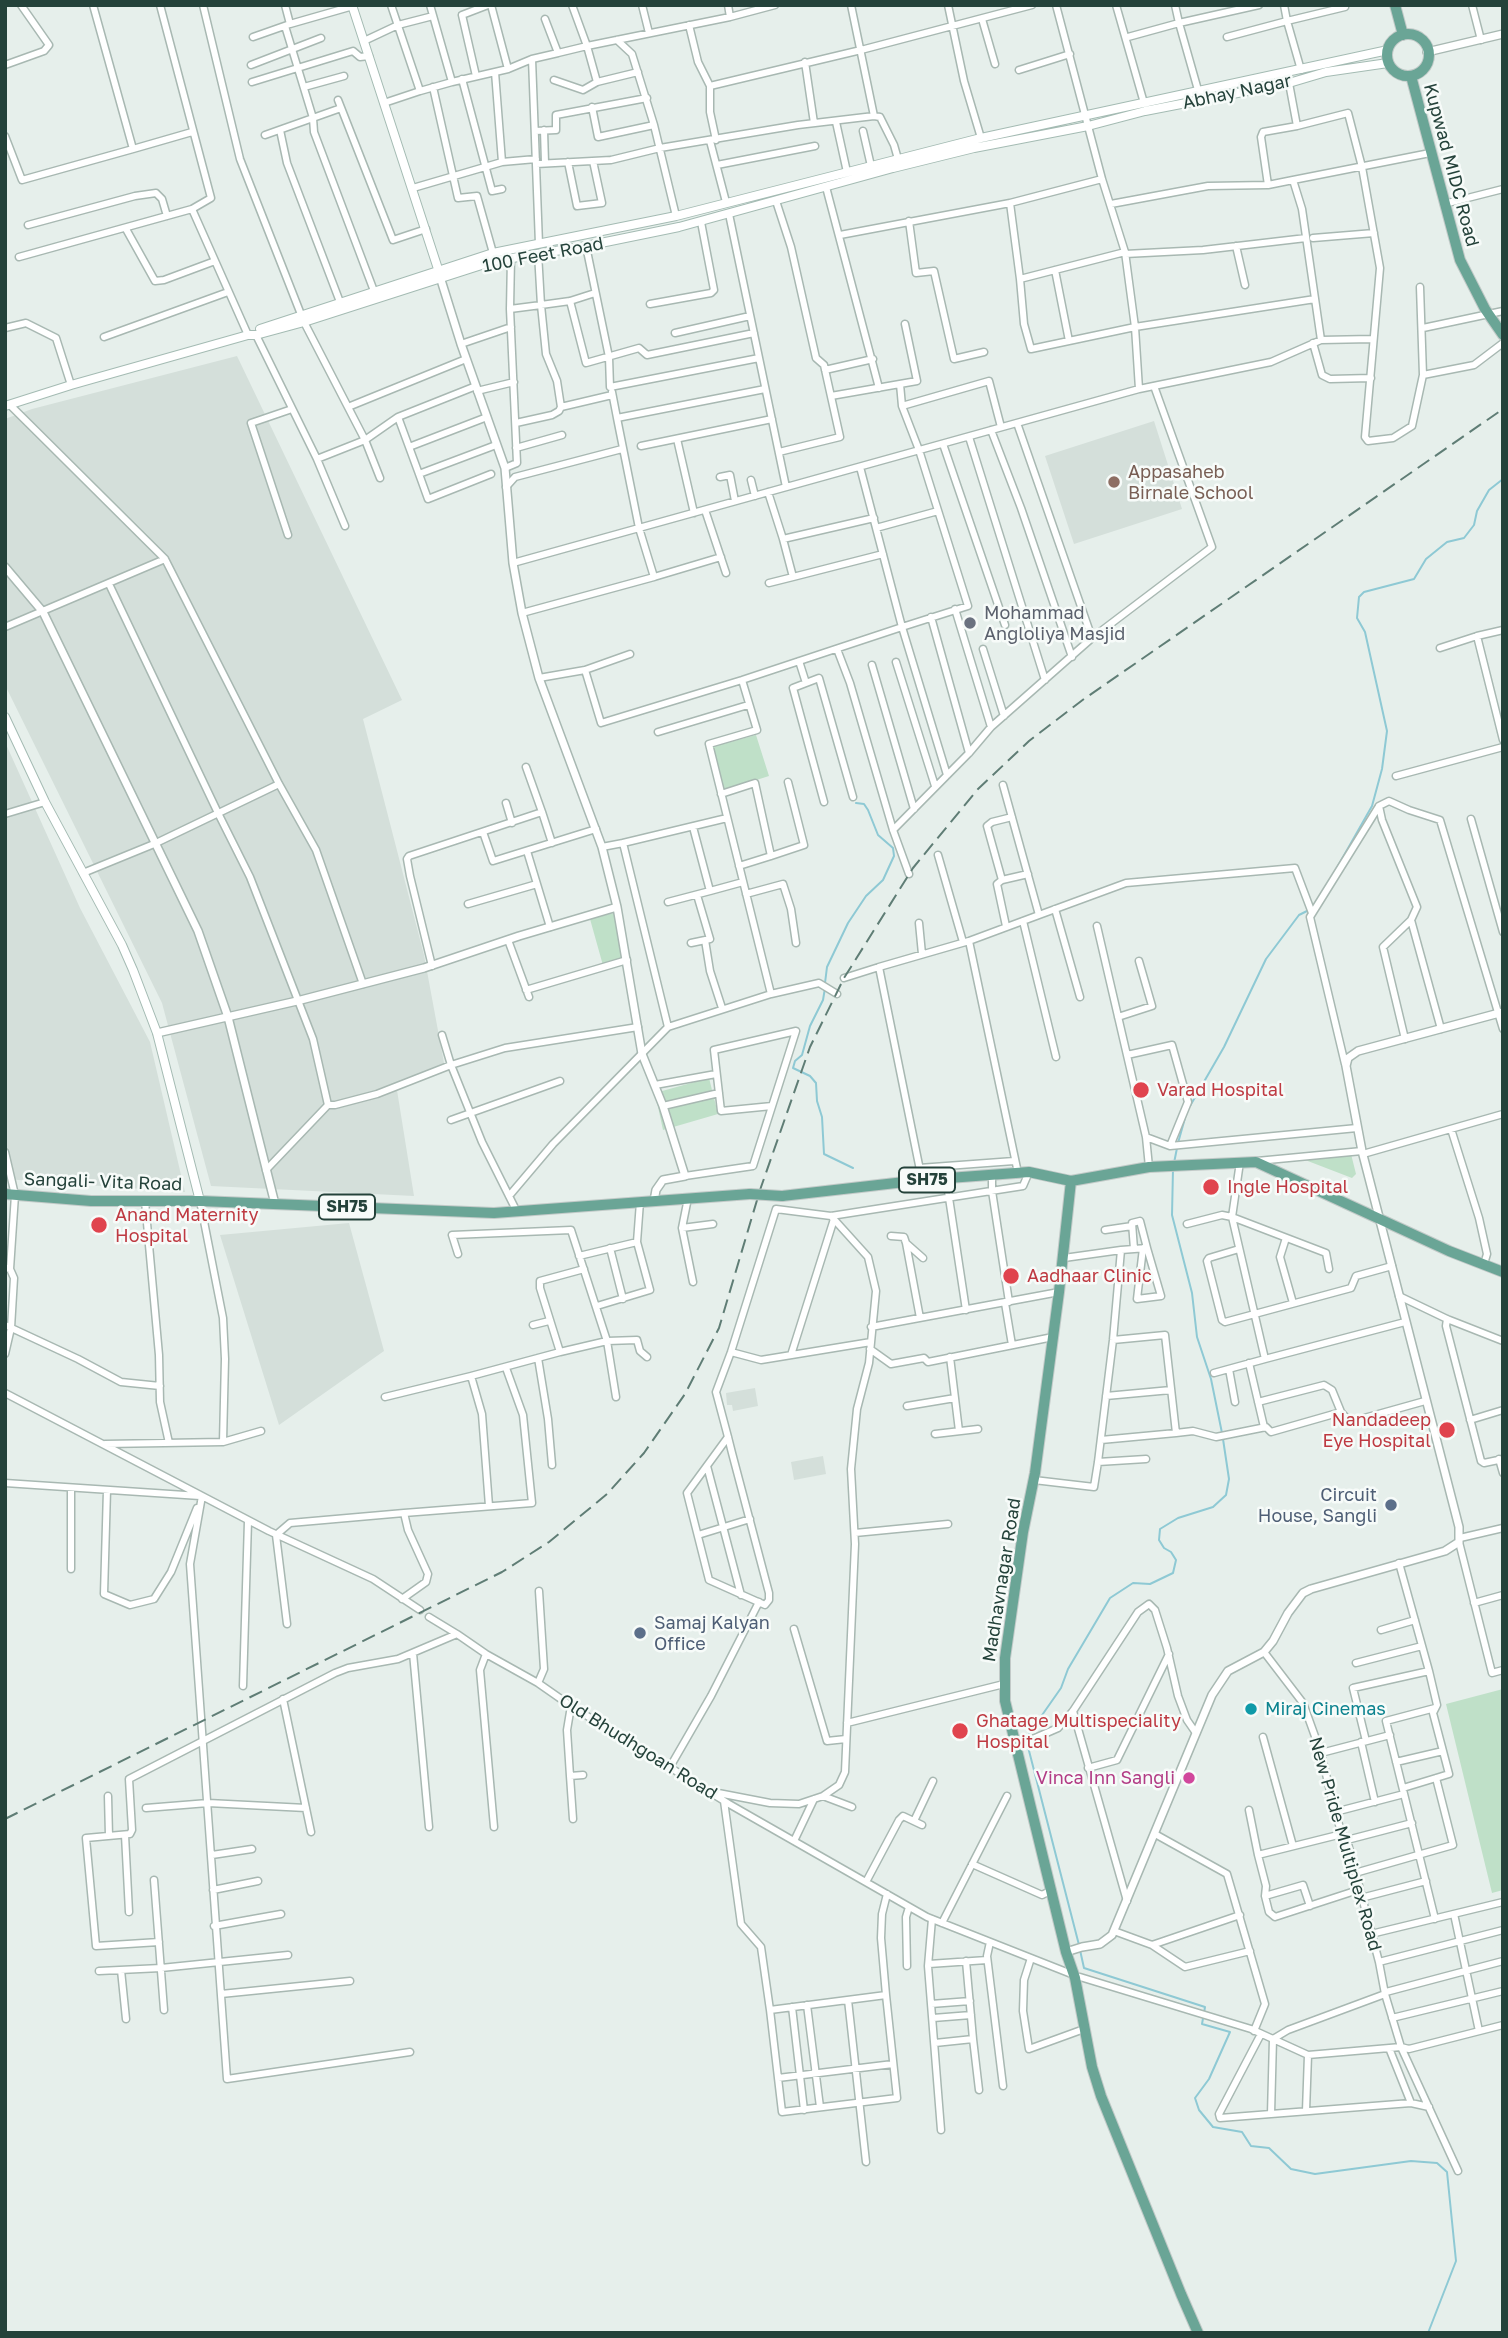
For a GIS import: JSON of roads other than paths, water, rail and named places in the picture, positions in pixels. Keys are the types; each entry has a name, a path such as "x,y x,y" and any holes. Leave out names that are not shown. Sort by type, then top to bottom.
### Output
{"main road":[{"path":"353,5 440,276"},
{"path":"1395,5 1403,35"},
{"path":"1409,34 1420,38 1428,48 1429,60 1422,71 1411,76 1399,74 1388,63 1388,50 1392,42 1409,34"},
{"path":"7,405 252,335 255,331 303,318 340,302 440,276 493,253 539,249 981,138 1388,50"},
{"name":"Abhay Nagar","path":"1088,126 1145,111 1289,83 1326,72 1388,63"},
{"name":"Kupwad MIDC Road","path":"1411,76 1444,204 1465,272 1503,335"},
{"name":"100 Feet Road","path":"303,318 539,249 586,246 701,222 974,148 1088,126"},
{"path":"5,718 45,802 122,945 157,1034 200,1201"},
{"name":"SH75","path":"200,1201 494,1213 750,1194 782,1196 1023,1172 1071,1181 1150,1167 1255,1162 1380,1221 1503,1272"},
{"name":"Madhavnagar Road","path":"1071,1181 1034,1480 1008,1629 1004,1701 1052,1890 1075,1949 1074,1977 1092,2067 1101,2096 1198,2333"},
{"name":"Sangali- Vita Road","path":"10,1194 91,1201 200,1201"}],"street":[{"path":"5,65 44,51 49,45 21,5"},
{"path":"93,5 133,149"},
{"path":"19,257 192,209 211,198 160,5"},
{"path":"203,5 240,159 303,318 365,440 380,478"},
{"path":"285,5 292,49 313,118 318,146 374,292"},
{"path":"253,37 353,5"},
{"path":"391,5 419,91"},
{"path":"430,5 452,82"},
{"path":"476,76 462,15 489,5 508,69"},
{"path":"572,5 597,82"},
{"path":"642,5 649,33"},
{"path":"728,5 730,17"},
{"path":"384,103 462,79 508,69 532,59 775,5"},
{"path":"851,5 874,116"},
{"path":"948,5 964,81 981,138"},
{"path":"710,86 1032,5"},
{"path":"1056,5 1102,179 1125,253 1135,327 1139,389"},
{"path":"1116,5 1144,103"},
{"path":"1175,5 1198,90"},
{"path":"1128,37 1259,5"},
{"path":"1284,5 1301,70"},
{"path":"1227,37 1345,7 1344,5"},
{"path":"1472,5 1481,40"},
{"path":"364,41 398,26 433,16"},
{"path":"545,19 558,53"},
{"path":"982,19 995,64"},
{"path":"689,25 698,62 710,86 713,141 726,202"},
{"path":"1427,52 1503,34"},
{"path":"251,65 321,38"},
{"path":"617,40 632,54 647,98 676,216"},
{"path":"252,82 353,51 360,57 369,56"},
{"path":"1018,70 1070,54"},
{"path":"532,59 541,305 546,354 556,381 561,407"},
{"path":"805,62 814,123"},
{"path":"495,72 502,162"},
{"path":"554,80 583,90 597,82 638,72"},
{"path":"304,87 344,76"},
{"path":"462,79 492,191 502,189"},
{"path":"1289,83 1297,126"},
{"path":"433,87 458,198 477,196 493,253"},
{"path":"535,131 556,130 555,115 647,98"},
{"path":"338,100 393,240 426,229"},
{"path":"592,107 598,137 654,125"},
{"path":"265,135 341,108"},
{"path":"1268,185 1261,134 1348,113 1362,167 1380,268 1365,437 1368,441 1393,438 1412,426 1423,375 1420,287"},
{"path":"413,188 502,162 611,160 660,148 874,116 880,117 898,159"},
{"path":"836,122 848,172"},
{"path":"280,130 287,163 340,302"},
{"path":"544,130 545,163"},
{"path":"863,131 871,166"},
{"path":"5,136 22,180 192,132"},
{"path":"718,165 815,146"},
{"path":"1111,204 1208,186 1268,185 1430,153"},
{"path":"568,162 577,206 601,203 593,161"},
{"path":"840,235 1010,203 1102,179"},
{"path":"1293,180 1309,238 1321,340"},
{"path":"826,187 879,388"},
{"path":"1444,204 1503,189"},
{"path":"28,225 135,196 156,193 162,199 167,216"},
{"path":"776,201 791,247 816,358 824,365 840,437 779,452"},
{"path":"1010,203 1024,324 1031,349 1135,327 1315,299"},
{"path":"192,209 228,292 317,458 345,526"},
{"path":"729,214 786,487"},
{"path":"909,221 916,273 934,271 954,359 985,352"},
{"path":"650,304 711,293 714,290 701,222"},
{"path":"126,229 155,281 215,261"},
{"path":"1020,279 1125,253 1177,252 1374,233"},
{"path":"586,246 609,357 610,387 622,449 639,528 654,576"},
{"path":"1237,246 1244,285"},
{"path":"511,258 510,309 517,463 515,477"},
{"path":"1055,270 1069,341"},
{"path":"440,276 476,389 505,468 513,563 522,613 539,678 602,848 617,907 642,1054 663,1106 685,1176"},
{"path":"104,337 228,292"},
{"path":"510,309 570,301 595,293"},
{"path":"570,301 586,363 639,348 647,355 754,333"},
{"path":"1423,328 1503,311"},
{"path":"675,333 750,316"},
{"path":"5,328 26,323 56,338 71,385"},
{"path":"831,396 917,381 905,324"},
{"path":"461,344 512,327"},
{"path":"513,563 1139,389 1272,362 1321,340 1372,339"},
{"path":"1313,343 1322,375 1330,379 1371,378"},
{"path":"1423,375 1474,365 1503,343"},
{"path":"610,387 759,358"},
{"path":"348,407 466,359"},
{"path":"825,370 873,359"},
{"path":"902,406 989,381 1001,427"},
{"path":"317,458 365,440 398,417 476,389 514,382"},
{"path":"584,670 601,723 968,606 919,450 902,406 900,384"},
{"path":"893,830 991,727 1092,638 1212,547 1154,386"},
{"path":"617,418 765,389"},
{"path":"516,423 552,415 561,407 612,396"},
{"path":"7,405 165,559 279,784 316,850 363,984"},
{"path":"288,535 251,423 292,409"},
{"path":"398,417 428,499 491,474"},
{"path":"409,447 486,417"},
{"path":"641,446 772,419"},
{"path":"1017,423 1092,638"},
{"path":"991,430 1072,657"},
{"path":"516,448 562,435"},
{"path":"969,436 1045,680"},
{"path":"677,439 694,513"},
{"path":"943,444 1005,625"},
{"path":"419,474 496,445"},
{"path":"506,487 515,477 622,449"},
{"path":"505,468 517,463"},
{"path":"860,467 902,626 947,775"},
{"path":"720,477 730,475 735,502"},
{"path":"751,480 755,496"},
{"path":"768,492 793,577"},
{"path":"705,510 726,573"},
{"path":"876,528 938,511"},
{"path":"783,539 874,518"},
{"path":"769,583 883,554"},
{"path":"522,613 721,558"},
{"path":"5,626 165,559"},
{"path":"5,567 43,612 198,931 228,1017 275,1204"},
{"path":"108,584 250,877 313,1039 328,1105"},
{"path":"955,610 991,727"},
{"path":"931,617 969,753"},
{"path":"1440,648 1503,630"},
{"path":"1477,636 1502,735"},
{"path":"837,649 909,874"},
{"path":"983,649 1004,716"},
{"path":"539,678 584,670 630,654"},
{"path":"799,661 806,683"},
{"path":"896,662 935,786"},
{"path":"872,665 914,809"},
{"path":"824,802 793,688 819,678 853,797"},
{"path":"742,680 757,730 709,744 771,994"},
{"path":"658,732 748,705"},
{"path":"1396,776 1503,747"},
{"path":"526,767 552,843"},
{"path":"739,866 804,845 788,782"},
{"path":"721,794 755,783 771,856"},
{"path":"83,873 154,844 279,784"},
{"path":"1003,785 1039,915"},
{"path":"1503,1029 1501,1012 1440,820 1389,801 1379,806 1310,918 1346,1066 1357,1128 1459,1527 1474,1603 1492,1673 1503,1670"},
{"path":"5,814 45,802"},
{"path":"506,803 512,823"},
{"path":"1379,806 1382,820 1417,907 1411,920 1382,947 1405,1039"},
{"path":"432,966 407,859 409,856 542,812"},
{"path":"1002,880 987,826 1012,817"},
{"path":"602,848 727,818"},
{"path":"1471,819 1503,932"},
{"path":"692,827 710,891"},
{"path":"483,832 493,861 596,829"},
{"path":"623,843 668,1027"},
{"path":"527,851 550,927"},
{"path":"728,1437 687,1493 709,1580 765,1605 769,1600 769,1593 750,1519 716,1392 776,1209 833,1218 1023,1186 1023,1172 1014,1161 966,942 938,855"},
{"path":"844,978 966,942 1126,883 1295,868 1312,913"},
{"path":"1006,926 997,884 1002,880 1028,874"},
{"path":"668,902 743,882"},
{"path":"468,904 537,884"},
{"path":"746,894 783,884 791,909 796,943"},
{"path":"691,943 710,939 697,895"},
{"path":"157,1034 432,966 617,907"},
{"path":"1055,909 1080,996"},
{"path":"1411,920 1441,1029"},
{"path":"1023,921 1056,1057"},
{"path":"919,923 922,954"},
{"path":"1097,926 1146,1138 1150,1167"},
{"path":"508,940 527,993 627,960"},
{"path":"705,940 710,971 722,1008"},
{"path":"1118,1017 1152,1006 1139,961"},
{"path":"879,967 922,1180"},
{"path":"509,1196 553,1144 668,1027 722,1008 819,983 837,994"},
{"path":"1346,1066 1348,1058 1358,1051 1501,1012"},
{"path":"266,1170 328,1105 377,1094 451,1065 505,1048 638,1027"},
{"path":"654,1201 660,1183 669,1179 753,1166 796,1031 714,1050 721,1111 772,1106"},
{"path":"442,1035 482,1142 517,1212"},
{"path":"1127,1055 1172,1045 1188,1102 1170,1146"},
{"path":"655,1085 716,1074"},
{"path":"450,1119 560,1081"},
{"path":"663,1106 719,1093"},
{"path":"1255,1162 1363,1152 1503,1114"},
{"path":"1146,1138 1170,1146 1357,1128"},
{"path":"1451,1129 1479,1218 1487,1254 1484,1264"},
{"path":"5,1152 10,1194 8,1269 14,1278 5,1354"},
{"path":"919,1168 1014,1161"},
{"path":"1240,1162 1232,1217 1265,1359"},
{"path":"992,1175 1012,1345"},
{"path":"946,1178 965,1310"},
{"path":"688,1198 682,1228 693,1282"},
{"path":"145,1201 159,1355 160,1402 169,1443"},
{"path":"200,1201 223,1318 223,1442"},
{"path":"597,1306 650,1290 637,1242 640,1202"},
{"path":"1187,1224 1222,1215 1232,1217 1326,1253 1329,1269"},
{"path":"708,1791 770,1803 799,1804 822,1796 839,1785 845,1772 855,1533 850,1469 858,1409 871,1345 876,1291 868,1257 833,1218"},
{"path":"791,1355 833,1218"},
{"path":"1105,1230 1132,1226 1132,1223 1140,1222 1145,1248 1161,1296 1137,1299 1145,1248"},
{"path":"682,1228 713,1224"},
{"path":"1132,1226 1134,1249"},
{"path":"458,1254 452,1235 571,1230 607,1341 617,1397"},
{"path":"891,1236 904,1237 920,1318"},
{"path":"1286,1238 1280,1258 1293,1303"},
{"path":"579,1256 637,1242"},
{"path":"906,1243 923,1258"},
{"path":"610,1248 623,1299"},
{"path":"1063,1258 1145,1248"},
{"path":"1034,1480 1094,1487 1114,1340 1121,1250"},
{"path":"1240,1250 1209,1258 1208,1264 1222,1320 1225,1322 1350,1287 1356,1276 1392,1266"},
{"path":"560,1352 540,1281 584,1269"},
{"path":"871,1327 1059,1292"},
{"path":"1399,1296 1503,1341"},
{"path":"1447,1319 1446,1326 1482,1462 1501,1459 1503,1473"},
{"path":"533,1325 550,1321"},
{"path":"1214,1373 1405,1322"},
{"path":"8,1326 121,1382 160,1386"},
{"path":"1114,1340 1165,1335 1176,1433"},
{"path":"871,1345 891,1364 924,1358 928,1362 1053,1337"},
{"path":"385,1397 607,1341 637,1340 640,1351 647,1357"},
{"path":"731,1352 761,1360 871,1345"},
{"path":"950,1357 959,1431"},
{"path":"538,1358 552,1465"},
{"path":"1249,1363 1264,1427"},
{"path":"276,1535 290,1523 532,1503 523,1415 506,1367"},
{"path":"1229,1369 1235,1402"},
{"path":"471,1376 481,1414 489,1506"},
{"path":"1258,1402 1324,1385 1332,1390 1341,1412 1349,1422 1425,1401"},
{"path":"1106,1396 1171,1390"},
{"path":"5,1393 248,1521 373,1579 420,1610"},
{"path":"907,1406 955,1398"},
{"path":"1470,1420 1503,1410"},
{"path":"1101,1440 1193,1431 1216,1437 1264,1427 1271,1432 1341,1412"},
{"path":"935,1434 978,1429"},
{"path":"103,1444 223,1442 261,1431"},
{"path":"1098,1462 1146,1458"},
{"path":"707,1466 741,1595"},
{"path":"5,1483 202,1496"},
{"path":"71,1488 71,1569"},
{"path":"107,1490 104,1594 131,1605 154,1599 171,1572 202,1496"},
{"path":"202,1496 190,1564 227,2079 410,2052"},
{"path":"402,1599 426,1582 428,1574 408,1530 404,1513"},
{"path":"698,1535 750,1519"},
{"path":"243,1686 248,1521"},
{"path":"855,1533 948,1524"},
{"path":"1075,1949 1106,1942 1114,1931 1218,1683 1228,1671 1264,1652 1303,1593 1446,1551 1460,1540 1503,1528"},
{"path":"276,1535 287,1624"},
{"path":"1335,1812 1375,1802 1449,1774 1433,1713 1437,1705 1429,1671 1399,1563"},
{"path":"538,1683 544,1669 539,1591"},
{"path":"1474,1603 1503,1595"},
{"path":"670,1767 711,1696 758,1602"},
{"path":"1015,1744 1053,1731 1073,1711 1138,1612 1149,1604 1155,1610 1169,1654 1178,1696 1187,1720 1196,1733"},
{"name":"Old Bhudhgoan Road","path":"429,1617 724,1801 932,1919 1074,1977 1258,2032 1308,2055"},
{"path":"1381,1630 1415,1620"},
{"path":"794,1629 827,1741 846,1739"},
{"path":"159,1942 96,1946 86,1838 130,1834 129,1779 343,1670 392,1660 457,1634"},
{"path":"1356,1663 1422,1646"},
{"name":"New Pride Multiplex Road","path":"1264,1652 1303,1703 1321,1753 1335,1812 1355,1873 1392,2018 1402,2047 1458,2171"},
{"path":"413,1653 429,1828"},
{"path":"486,1654 480,1670 494,1827"},
{"path":"1088,1768 1117,1760 1169,1654"},
{"path":"1375,1802 1353,1688 1429,1671"},
{"path":"847,1723 1004,1684"},
{"path":"283,1699 311,1832"},
{"path":"571,1706 567,1730 573,1819"},
{"path":"1435,1708 1386,1721 1435,1919"},
{"path":"1073,1711 1127,1902"},
{"path":"1321,1753 1390,1735"},
{"path":"1263,1737 1293,1846"},
{"path":"1396,1762 1443,1751"},
{"path":"570,1776 583,1775"},
{"path":"1355,1873 1453,1844 1436,1778"},
{"path":"914,1821 933,1781"},
{"path":"108,1796 109,1836"},
{"path":"822,1796 852,1807"},
{"path":"942,1923 1007,1796"},
{"path":"794,1841 814,1799"},
{"path":"724,1801 741,1924 761,1947 782,2112 897,2098 881,1938 882,1914 887,1894"},
{"path":"146,1808 208,1803 306,1808"},
{"path":"1250,1810 1266,1886 1265,1896 1269,1912 1275,1917 1358,1890"},
{"path":"866,1882 899,1820 903,1816 922,1825"},
{"path":"1258,1855 1412,1823"},
{"path":"1155,1834 1227,1874 1265,2004 1258,2032 1219,2114 1220,2118 1411,2103 1429,2107"},
{"path":"125,1835 129,1912"},
{"path":"212,1855 252,1849"},
{"path":"972,1864 1042,1895 1052,1890"},
{"path":"155,1880 164,2010"},
{"path":"212,1890 258,1881"},
{"path":"1361,1898 1426,1881"},
{"path":"1265,1896 1303,1885 1310,1906"},
{"path":"1371,1934 1503,1902"},
{"path":"907,1966 906,1917 909,1907"},
{"path":"215,1926 281,1914"},
{"path":"1454,1914 1479,2031"},
{"path":"1152,1945 1241,1915"},
{"path":"932,1919 929,1964 941,2130"},
{"path":"1379,1962 1503,1930"},
{"path":"1114,1931 1152,1945 1185,1967 1250,1951"},
{"path":"990,1942 987,1960 1003,2086"},
{"path":"99,1971 161,1968 288,1955"},
{"path":"1031,1958 1024,1980 1023,2011 1029,2049 1084,2029"},
{"path":"929,1964 987,1960"},
{"path":"966,1961 979,2090"},
{"path":"1271,2114 1273,2039 1287,2030 1385,1993 1503,1961"},
{"path":"121,1970 126,2019"},
{"path":"221,1994 350,1981"},
{"path":"1392,2018 1503,1991"},
{"path":"769,2010 886,1995"},
{"path":"848,2000 866,2162"},
{"path":"931,2004 970,2001"},
{"path":"807,2006 820,2107"},
{"path":"792,2007 804,2109"},
{"path":"933,2018 971,2015"},
{"path":"1306,2111 1308,2055 1402,2047 1409,2049 1503,2025"},
{"path":"935,2043 973,2039"},
{"path":"1389,2048 1411,2103"},
{"path":"778,2078 893,2064"}],"waterway":[{"path":"1330,880 1372,806 1382,769 1387,731 1365,632 1357,618 1359,597 1364,592 1414,579 1426,559 1447,542 1464,538 1474,525 1477,511 1489,490 1503,479"},
{"path":"825,983 827,967 848,923 866,896 883,880 894,856 893,848 878,835 864,804 856,803"},
{"path":"1190,1106 1224,1047 1266,959 1299,915 1309,910"},
{"path":"825,988 802,1055 795,1061 793,1068 810,1076 816,1083 817,1101 822,1117 824,1154 853,1168"},
{"path":"1178,1143 1185,1118"},
{"path":"1174,1163 1177,1148"},
{"path":"1173,1169 1172,1215 1192,1293 1197,1337 1211,1379 1222,1433"},
{"path":"1026,1738 1061,1688 1068,1669 1110,1598 1133,1583 1150,1584 1173,1573 1176,1560 1159,1540 1160,1529 1178,1518 1213,1507 1226,1495 1229,1479 1223,1439"},
{"path":"1027,1743 1079,1945"},
{"path":"1080,1950 1084,1968 1205,2007 1202,2024 1230,2032 1209,2079 1195,2098 1199,2110 1213,2127 1242,2132 1251,2146 1269,2148 1291,2169 1315,2174 1411,2161 1437,2163 1447,2172 1456,2261 1428,2333"}],"railway":[{"path":"5,1819 502,1572 549,1542 607,1494 644,1453 685,1394 719,1328 760,1190 810,1047 844,978 913,868 978,789 1029,741 1084,699 1503,409"}],"place":[{"name":"Appasaheb Birnale School","path":"1114,482"},
{"name":"Mohammad Angloliya Masjid","path":"970,623"},
{"name":"Varad Hospital","path":"1141,1090"},
{"name":"Ingle Hospital","path":"1211,1187"},
{"name":"Anand Maternity Hospital","path":"99,1225"},
{"name":"Aadhaar Clinic","path":"1011,1276"},
{"name":"Nandadeep Eye Hospital","path":"1447,1430"},
{"name":"Circuit House, Sangli","path":"1391,1505"},
{"name":"Samaj Kalyan Office","path":"640,1633"},
{"name":"Miraj Cinemas","path":"1251,1709"},
{"name":"Ghatage Multispeciality Hospital","path":"960,1731"},
{"name":"Vinca Inn Sangli","path":"1189,1778"}]}
